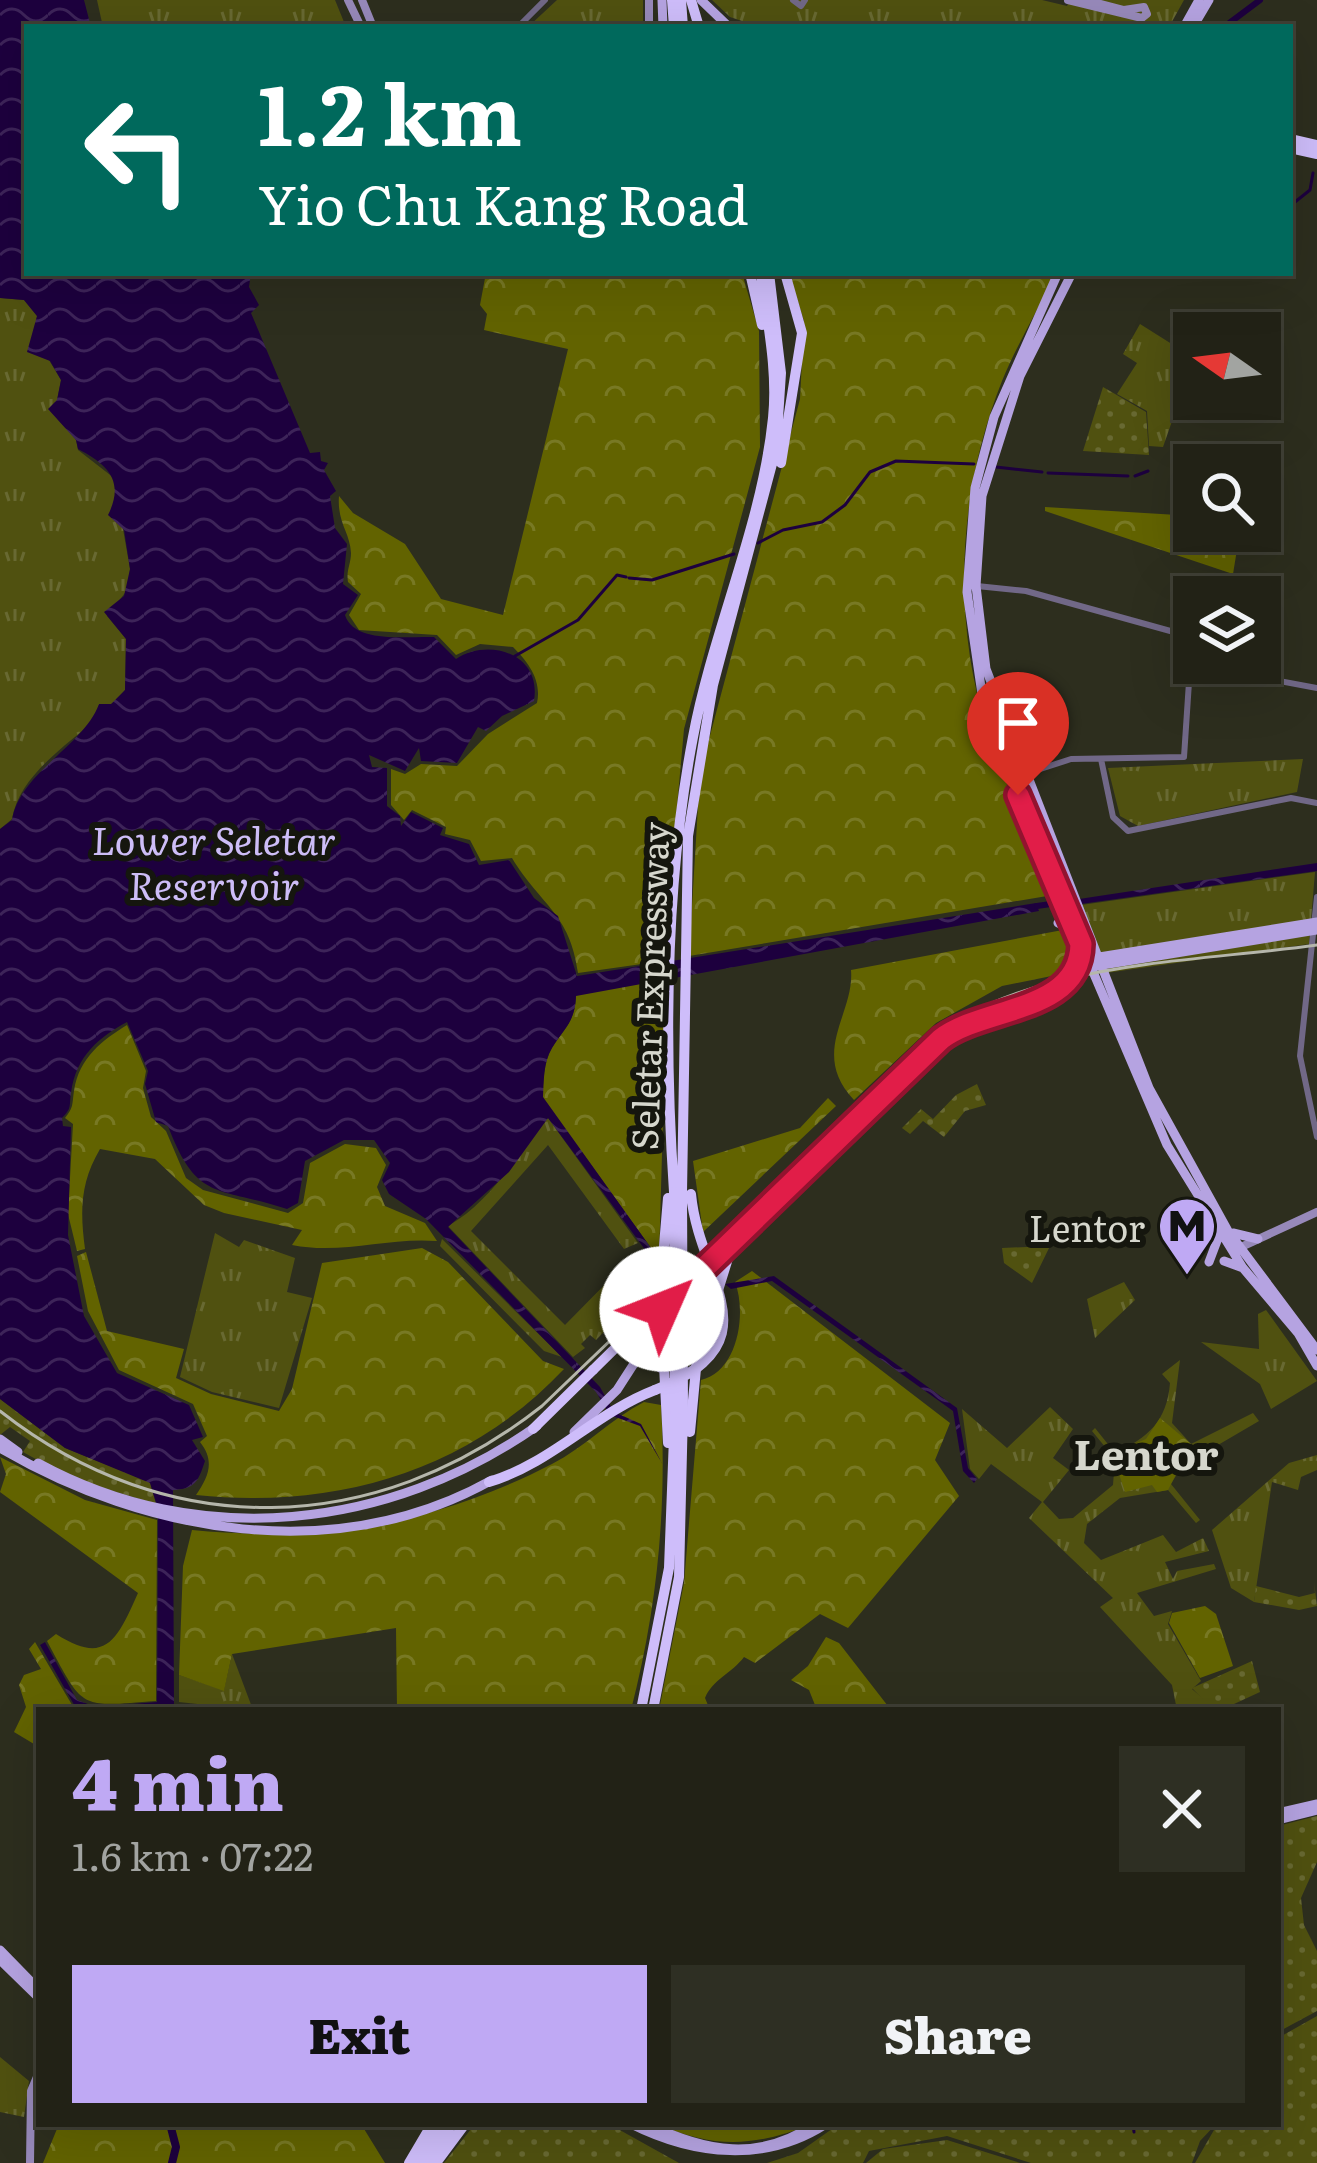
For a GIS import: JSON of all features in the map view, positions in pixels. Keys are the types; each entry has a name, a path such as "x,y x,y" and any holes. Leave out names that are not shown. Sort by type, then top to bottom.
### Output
{"highway":[{"path":"1294,144 1317,145"},
{"path":"1294,144 1317,154"},
{"path":"751,276 771,350"},
{"name":"Seletar Expressway","path":"678,959 679,834 693,738 769,448 768,276"},
{"name":"Seletar Expressway","path":"679,1193 671,1148 688,836 702,741 781,417 778,326 769,276"},
{"path":"752,550 784,449 802,333 790,276"},
{"name":"Seletar Expressway","path":"654,1707 679,1577 683,1126 677,977"},
{"path":"533,1429 659,1305 679,1193"},
{"path":"489,1482 532,1466 622,1404 694,1373 716,1348 725,1305 679,1193"},
{"path":"679,1485 697,1358 729,1255"},
{"path":"665,1310 663,1371 679,1485"},
{"path":"636,1360 652,1358 663,1371"},
{"name":"Seletar Expressway","path":"642,1707 665,1603 679,1485"},
{"path":"413,2163 431,2127"},
{"path":"413,2163 445,2127"},
{"path":"432,2163 446,2127"},
{"path":"432,2163 462,2127"}],"main road":[{"path":"701,0 726,24"},
{"path":"1068,0 1142,18 1147,14 1144,8 1124,10 1085,0"},
{"path":"1057,276 988,470 972,585 986,669 1020,776 1066,894 1165,1120 1224,1232 1317,1366"},
{"path":"1036,334 1070,276"},
{"path":"1020,776 1018,795 1066,894"},
{"path":"1071,906 1076,931 1086,944 1114,958"},
{"path":"1058,923 1076,931"},
{"path":"582,1383 708,1270 941,1039 972,1021 1044,1000 1093,962 1316,927"},
{"path":"708,1270 729,1255 945,1042 984,1022 1048,1003 1078,971 1086,944"},
{"path":"1102,984 1114,958"},
{"path":"1078,971 1102,984"},
{"path":"1238,1251 1317,1215"},
{"path":"1224,1232 1257,1242"},
{"path":"1209,1262 1224,1232"},
{"path":"1247,1266 1257,1242"},
{"path":"1224,1261 1247,1266 1317,1350"},
{"path":"0,1444 65,1486 179,1517 269,1531 385,1519 489,1482 555,1446 622,1384 665,1310"},
{"path":"179,1517 316,1515 378,1505 447,1479 533,1429"},
{"path":"378,1505 387,1511 385,1519"},
{"path":"316,1515 320,1529"},
{"path":"1281,1815 1317,1807"},
{"path":"0,1950 36,1991"},
{"path":"0,1960 36,1991"},
{"path":"30,2163 31,2091 36,2079"},
{"path":"637,2127 690,2152 743,2159 795,2146 822,2127"},
{"path":"655,2127 692,2143 742,2151 791,2139 810,2127"}],"street":[{"path":"522,24 548,0"},
{"path":"794,0 801,7 805,0"},
{"path":"972,585 1026,591 1173,632"},
{"path":"1281,681 1317,688"},
{"path":"1020,776 1068,763 1188,757 1189,684"},
{"path":"1103,760 1113,817 1128,831 1291,798 1317,801"},
{"path":"1317,897 1303,1052 1317,1124"},
{"path":"1316,927 1300,1056 1317,1137"}],"green space":[{"path":"97,0 335,0 345,24 102,24"},
{"path":"557,0 643,0 643,24 531,24"},
{"path":"712,0 1042,0 1067,6 1070,0 1184,0 1171,24 751,24 730,17"},
{"path":"485,276 743,276 759,331 760,447 684,729 663,961 578,973 561,923 512,858 481,861 470,840 445,834 446,827 412,810 404,820 391,805 391,769 405,774 421,764 457,766 488,734 537,703 536,679 513,647 480,644 456,655 437,635 359,630 349,615 361,594 348,582 351,553 339,496 353,513 405,544 441,599 503,615 568,349 484,330 487,314 480,305"},
{"path":"790,276 1054,276 1008,367 987,423 968,511 965,556 968,645 976,690 995,754 1053,895 689,956 700,773 800,399 804,321"},
{"path":"0,298 24,300 37,316 35,337 61,380 57,400 49,409 76,440 78,450 114,478 130,569 128,589 107,616 126,639 125,690 43,765 18,799 12,819 0,829"},
{"path":"1140,324 1173,345 1173,418 1163,447 1149,446 1147,411 1117,394 1137,363 1123,354"},
{"path":"1103,387 1146,412 1149,455 1083,451"},
{"path":"1045,507 1173,515 1173,552 1237,552 1233,574 1045,511"},
{"path":"1303,759 1297,792 1138,826 1120,816 1108,768"},
{"path":"1315,872 1309,944 1106,973 1081,905"},
{"path":"1068,929 1081,970 1002,986 936,1023 854,1100 841,1082 834,1049 851,970"},
{"path":"667,978 659,1259 542,1097 547,1060 571,1018 576,995"},
{"path":"127,1025 146,1071 143,1088 151,1117 166,1131 186,1178 203,1190 288,1213 303,1203 310,1163 345,1144 376,1148 386,1165 377,1187 385,1206 425,1223 437,1241 329,1248 292,1245 302,1230 204,1205 155,1159 100,1149 83,1198 85,1249 77,1251 68,1214 73,1124 65,1118 87,1059"},
{"path":"977,1084 986,1105 965,1111 944,1137 923,1121 910,1134 902,1128 921,1109 933,1119 956,1095"},
{"path":"828,1098 836,1106 703,1232 693,1161 800,1128"},
{"path":"548,1118 638,1243 624,1249 548,1145 471,1231 565,1325 624,1265 652,1283 596,1340 590,1335 581,1344 585,1348 573,1357 448,1226 491,1190"},
{"path":"215,1233 239,1247 244,1240 295,1258 287,1292 312,1298 279,1408 212,1392 180,1377"},
{"path":"442,1239 562,1357 544,1351 440,1246"},
{"path":"1050,1246 1032,1283 1004,1263 1002,1248"},
{"path":"422,1248 448,1262 543,1361 564,1369 485,1435 441,1458 347,1489 247,1498 196,1495 209,1462 200,1442 207,1436 193,1404 119,1370 88,1311 77,1256 86,1252 107,1331 184,1349 176,1378 211,1394 279,1411 292,1389 322,1263"},
{"path":"752,1271 950,1423 935,1460 959,1496 848,1628 820,1614 755,1663 744,1657 708,1692 709,1707 660,1707 684,1583 701,1380 724,1366 736,1340 740,1309 735,1282"},
{"path":"1124,1282 1135,1300 1095,1338 1087,1299"},
{"path":"1266,1310 1317,1381 1271,1409 1260,1384 1201,1342 1259,1349 1258,1314"},
{"path":"1180,1360 1172,1423 1191,1444 1253,1413 1259,1421 1206,1452 1189,1454 1171,1484 1200,1520 1196,1523 1168,1490 1120,1498 1087,1524 1084,1543 1101,1560 1163,1535 1176,1552 1203,1538 1209,1551 1165,1562 1173,1579 1177,1571 1214,1564 1216,1569 1137,1593 1154,1616 1172,1611 1168,1624 1201,1681 1192,1689 1213,1707 1176,1707 1172,1685 1100,1607 1113,1598 1029,1518 1042,1502 991,1464 979,1479 970,1469 962,1409 1007,1448 1050,1407 1073,1429 1053,1458 1069,1470 1043,1502 1059,1519 1073,1518 1113,1485 1115,1459 1092,1431 1095,1428 1115,1453 1146,1434 1165,1408 1170,1383 1162,1374"},
{"path":"0,1399 65,1448 150,1482 156,1504 70,1478 23,1452 30,1441 10,1427 0,1435"},
{"path":"644,1402 661,1405 661,1521 654,1597 632,1707 397,1707 396,1628 232,1654 224,1691 179,1675 183,1566 192,1530 332,1531 421,1515 509,1485 552,1464"},
{"path":"1160,1418 1191,1444 1168,1490 1157,1492 1152,1485 1125,1492 1117,1468 1123,1449 1146,1439"},
{"path":"1317,1455 1317,1470 1301,1477 1298,1490 1272,1482 1254,1602 1231,1588 1212,1530 1289,1463"},
{"path":"0,1457 85,1500 157,1520 156,1701 97,1703 77,1692 69,1680 47,1641 56,1634 87,1648 108,1643 138,1593 0,1492 6,1474"},
{"path":"1314,1582 1317,1606 1299,1610 1254,1602 1256,1586 1299,1597 1315,1593"},
{"path":"1205,1606 1216,1614 1233,1666 1200,1678 1169,1623 1172,1613"},
{"path":"826,1637 839,1643 889,1707 816,1707 809,1690 791,1680 808,1666"},
{"path":"35,1642 73,1707 36,1707 36,1745 14,1732 26,1707 19,1685 24,1675 41,1669 29,1649"},
{"path":"232,1654 252,1707 179,1702 179,1675 224,1690"},
{"path":"1252,1661 1260,1692 1228,1707 1210,1707 1192,1688"},
{"path":"1317,1816 1317,1862 1301,1898 1304,1925 1317,1951 1317,2011 1281,2030 1281,1825"},
{"path":"1317,2016 1317,2163 1195,2163 1214,2130 1281,2127 1281,2036"},
{"path":"0,2057 29,2081 24,2117 0,2112"},
{"path":"58,2127 363,2127 385,2163 43,2163"},
{"path":"473,2127 614,2127 679,2163 444,2163"},
{"path":"665,2127 803,2127 734,2142"},
{"path":"835,2127 1213,2127 1200,2141 1192,2163 1031,2163 947,2136 869,2151 863,2163 767,2163 798,2153"},
{"path":"947,2140 1020,2163 866,2163 883,2149"}],"water":[{"name":"Lower Seletar Reservoir","path":"0,0 84,0 90,24 24,24 24,276 251,276 249,287 259,305 251,313 310,453 320,452 321,461 328,463 324,470 336,491 330,496 335,528 347,544 343,584 358,595 345,615 350,624 370,634 434,637 456,659 496,650 510,654 530,671 534,701 502,716 486,731 478,727 457,763 421,761 419,748 405,771 369,755 372,767 387,768 387,806 400,816 401,826 411,812 443,828 440,835 469,844 479,865 509,860 534,898 558,916 577,976 1036,903 1039,911 576,996 571,1018 547,1060 543,1097 661,1262 660,1270 548,1118 509,1172 448,1227 600,1387 614,1412 641,1424 663,1465 640,1426 610,1415 596,1392 426,1219 389,1194 382,1180 390,1163 374,1140 344,1140 305,1161 298,1203 287,1209 213,1188 189,1168 168,1126 156,1122 145,1084 148,1071 127,1022 99,1041 78,1068 70,1107 62,1118 63,1126 71,1127 68,1235 84,1316 117,1373 189,1405 203,1437 192,1440 205,1461 198,1479 173,1490 174,1707 96,1707 157,1702 158,1509 150,1483 65,1448 0,1399 0,829 12,820 27,788 80,734 99,704 111,704 125,690 126,639 104,612 124,596 130,569 124,530 108,515 115,493 111,475 78,449 76,440 48,409 57,400 61,380 50,361 27,352 37,316 24,300 0,298"},
{"path":"1317,863 1317,871 1081,904 1079,899"},
{"path":"774,1276 957,1408 968,1468 977,1479 974,1483 963,1471 953,1411 772,1281 731,1289 725,1284"},
{"name":"Lower Seletar Reservoir","path":"45,1642 77,1700 96,1707 75,1707 40,1645"}],"waterway":[{"path":"1228,24 1260,0"},
{"path":"1293,204 1310,190 1313,173"},
{"path":"758,543 783,530 822,522 845,505 870,472 896,461 974,464"},
{"path":"996,467 1042,472"},
{"path":"1135,476 1148,471"},
{"path":"1048,473 1128,476"},
{"path":"629,578 652,580 734,554"},
{"path":"515,656 578,620 617,575 626,577"},
{"path":"1037,906 1064,902"},
{"path":"171,2127 176,2147 172,2163"},
{"path":"1133,2127 1134,2132"}],"railway":[{"path":"0,1411 65,1454 132,1484 201,1502 271,1507 341,1500 410,1481 478,1450 542,1406 910,1053 953,1022 1000,1000 1103,971 1317,945"}],"place":[{"name":"Lentor","path":"1187,1277"}],"district":[{"name":"Lentor","path":"1146,1452"}],"route":[{"path":"662,1309 941,1039 958,1026 1044,1000 1078,968 1081,944 1018,795"}]}
